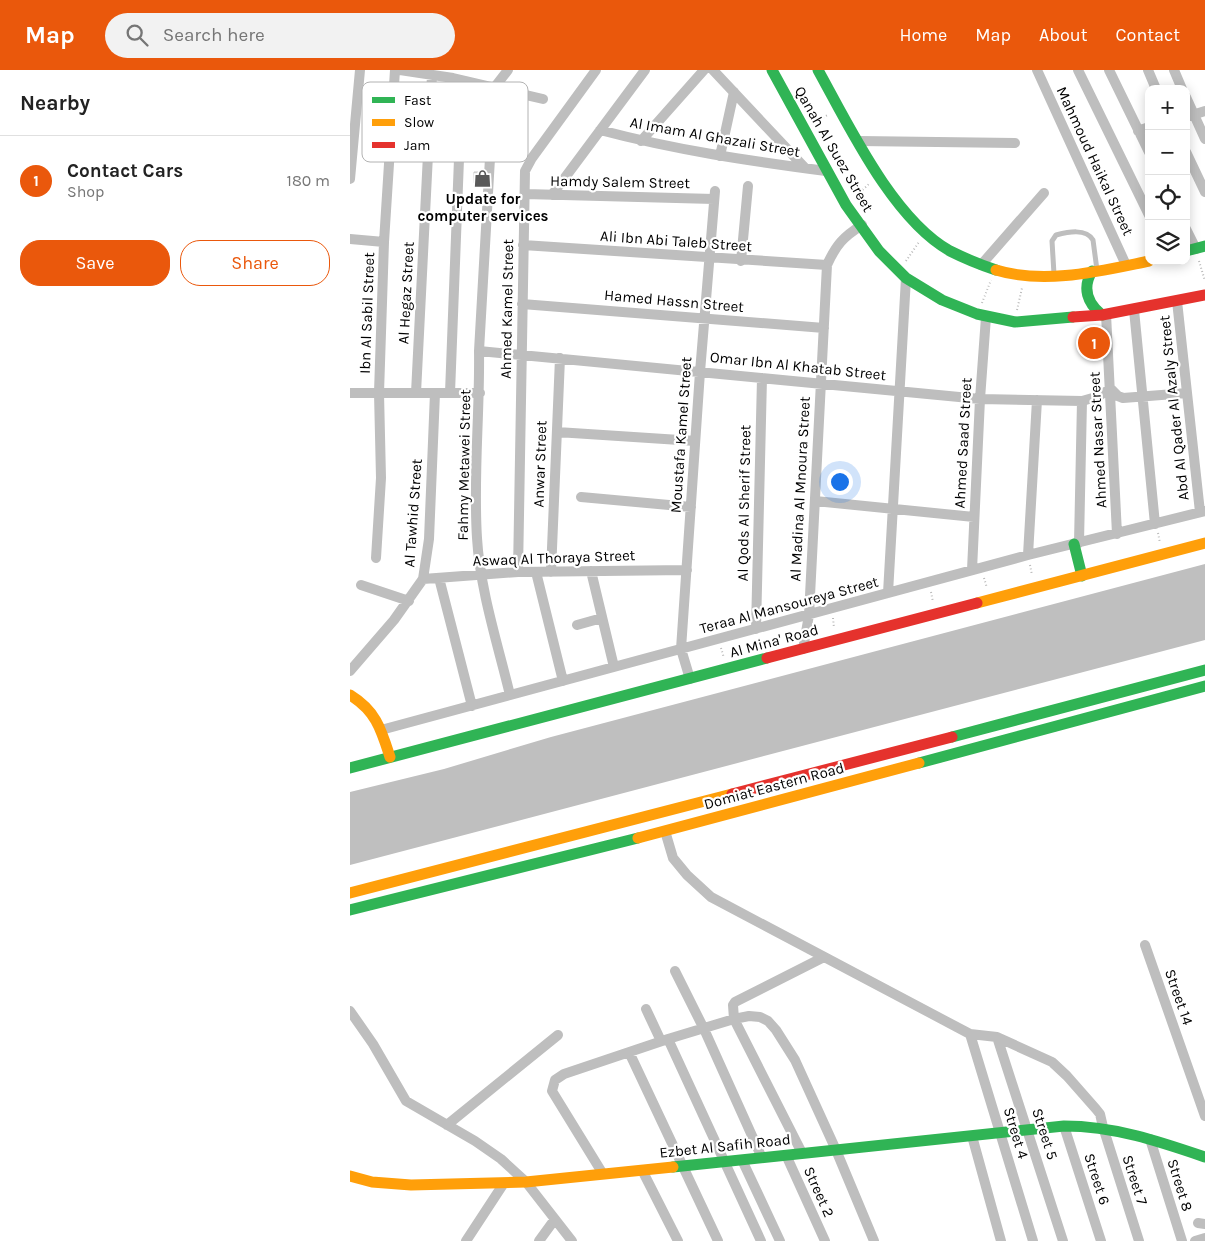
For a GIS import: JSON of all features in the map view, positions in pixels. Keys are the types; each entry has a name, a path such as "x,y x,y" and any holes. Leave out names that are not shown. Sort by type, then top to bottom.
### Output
{"main road":[{"name":"Qanah Al Suez Street","path":"772,70 846,205 880,251 903,275 942,300 982,316 1015,322 1104,315 1205,295"},
{"name":"Qanah Al Suez Street","path":"818,70 879,175 926,232 950,250 995,271 1024,276 1095,271 1145,262"},
{"path":"1095,271 1088,278 1087,295 1095,310 1104,315"},
{"path":"1076,543 1082,576"},
{"name":"Al Mina' Road","path":"350,768 1205,543"},
{"name":"Domiat Eastern Road","path":"350,893 1020,720 1205,670"},
{"name":"Domiat Eastern Road","path":"350,910 664,831 1205,686"},
{"path":"350,695 363,702 372,712 381,730 390,757"},
{"path":"1020,720 1024,735"},
{"name":"Ezbet Al Safih Road","path":"350,1176 372,1182 411,1185 526,1182 1064,1126 1102,1127 1129,1132 1205,1157"}],"street":[{"path":"350,179 360,70"},
{"path":"400,70 432,75 458,76 476,82"},
{"path":"499,82 508,70"},
{"name":"Ahmed Kamel Street","path":"518,572 525,171 532,158 596,70"},
{"path":"552,195 645,70"},
{"path":"641,141 704,70"},
{"path":"713,70 805,168"},
{"name":"Mahmoud Haikal Street","path":"1037,70 1126,265"},
{"path":"1078,70 1145,207"},
{"path":"1109,70 1145,144"},
{"path":"1148,70 1154,85"},
{"path":"1174,70 1180,85"},
{"name":"Al Hegaz Street","path":"432,75 432,82"},
{"path":"720,156 734,92"},
{"path":"528,96 543,99"},
{"path":"1205,111 1190,116 1205,139"},
{"path":"1138,130 1145,129"},
{"name":"Al Imam Al Ghazali Street","path":"600,130 641,141 720,156 826,171"},
{"path":"859,141 1015,143"},
{"path":"1190,160 1205,192"},
{"name":"Ibn Al Sabil Street","path":"376,558 381,478 379,393 384,242 390,162"},
{"name":"Al Hegaz Street","path":"416,392 428,162"},
{"path":"450,392 456,162"},
{"name":"Fahmy Metawei Street","path":"490,162 479,351 480,392 475,502 481,575 510,695"},
{"path":"741,261 748,186"},
{"path":"981,265 1044,193"},
{"name":"Hamdy Salem Street","path":"524,194 714,195"},
{"name":"Moustafa Kamel Street","path":"690,679 681,649 714,195"},
{"name":"Al Madina Al Mnoura Street","path":"802,649 809,615 827,265 834,249 846,235 862,226"},
{"path":"1190,237 1196,249"},
{"path":"350,239 384,242"},
{"name":"Ali Ibn Abi Taleb Street","path":"523,245 741,261 827,265"},
{"path":"888,593 900,391 903,275"},
{"name":"Abd Al Qader Al Azaly Street","path":"1177,301 1202,512"},
{"name":"Hamed Hassn Street","path":"522,304 824,328"},
{"path":"1134,310 1156,524"},
{"name":"Ahmed Nasar Street","path":"1104,315 1111,389 1117,534"},
{"name":"Ahmed Saad Street","path":"977,569 974,517 982,316"},
{"name":"Omar Ibn Al Khatab Street","path":"479,351 980,399 1082,401 1096,397 1111,389"},
{"name":"Anwar Street","path":"551,572 560,358"},
{"name":"Al Qods Al Sherif Street","path":"756,629 762,378"},
{"path":"1111,389 1123,398 1187,393"},
{"name":"Al Tawhid Street","path":"350,671 394,620 423,579 429,539 435,392"},
{"path":"350,393 480,392"},
{"path":"1028,555 1037,400"},
{"path":"1076,543 1082,401"},
{"path":"557,432 695,441"},
{"path":"581,497 691,507"},
{"path":"815,500 974,517"},
{"name":"Teraa Al Mansoureya Street","path":"381,730 1028,555 1202,512"},
{"name":"Aswaq Al Thoraya Street","path":"423,579 518,572 687,570"},
{"path":"591,571 614,667"},
{"path":"536,572 563,681"},
{"path":"439,578 472,706"},
{"path":"361,585 409,601"},
{"path":"577,625 602,618"},
{"path":"664,831 673,858 687,875 711,896 970,1034"},
{"name":"Street 14","path":"1145,945 1205,1116"},
{"path":"802,1153 734,1019 733,1005 735,1002 824,957"},
{"path":"675,971 704,1029 762,1158"},
{"path":"646,1009 665,1040 761,1241"},
{"path":"350,1011 373,1044 406,1101 501,1159 526,1182 572,1241"},
{"path":"603,1174 552,1091 552,1085 555,1080 564,1074 665,1040 734,1019 749,1016 760,1017 768,1021 776,1030 795,1060 836,1150 874,1241"},
{"path":"447,1125 558,1034"},
{"name":"Street 7","path":"970,1034 997,1037 1052,1062 1096,1109 1100,1114 1102,1127 1139,1241"},
{"name":"Street 4","path":"970,1034 1033,1241"},
{"name":"Street 5","path":"997,1037 1063,1241"},
{"path":"629,1052 681,1166 718,1241"},
{"name":"Street 6","path":"1064,1126 1101,1241"},
{"path":"972,1136 1001,1241"},
{"name":"Street 8","path":"1150,1139 1182,1241"},
{"name":"Street 2","path":"786,1155 825,1241"},
{"path":"742,1160 780,1241"},
{"path":"642,1170 678,1241"},
{"path":"466,1241 504,1183"},
{"path":"539,1241 555,1218"},
{"path":"1195,1241 1205,1238"}],"lane":[{"path":"1054,275 1052,241 1056,235 1060,234 1083,232 1091,236 1093,240 1095,271"}],"path":[{"path":"803,129 840,108"},
{"path":"846,205 879,175"},
{"path":"903,275 926,232"},
{"path":"1196,249 1205,280"},
{"path":"982,316 995,271"},
{"path":"1015,322 1024,276"},
{"path":"1156,524 1163,554"},
{"path":"1028,555 1035,588"},
{"path":"977,569 990,600"},
{"path":"929,582 936,614"},
{"path":"831,608 836,640"},
{"path":"756,629 764,659"},
{"path":"719,639 727,669"}],"shaded area":[{"path":"1205,564 1205,640 350,865 350,792 444,769 551,737"}],"building":[{"path":"474,172 482,172 482,183 474,183"}],"traffic: fast":[{"path":"772,70 846,205 879,251 906,278 942,300 977,314 1015,322 1073,317"},
{"path":"818,70 874,170 910,217 929,236 950,251 996,270"},
{"path":"1190,250 1205,246"},
{"path":"1092,271 1087,283 1088,295 1093,305 1102,315"},
{"path":"1074,544 1082,576"},
{"path":"350,768 767,658"},
{"path":"952,737 1205,670"},
{"path":"919,763 1205,686"},
{"path":"350,910 638,838"},
{"path":"673,1167 1064,1126 1118,1132 1153,1140 1205,1157"}],"traffic: slow":[{"path":"996,270 1034,276 1072,275 1145,262"},
{"path":"977,603 1205,543"},
{"path":"350,695 372,714 380,729 390,757"},
{"path":"638,838 919,763"},
{"path":"350,893 732,794"},
{"path":"350,1176 372,1182 411,1185 526,1182 673,1167"}],"traffic: jam":[{"path":"1073,317 1102,315 1205,295"},
{"path":"767,658 977,603"},
{"path":"732,794 952,737"}],"place":[{"name":"Update for computer services","path":"483,178"},
{"name":"Contact Cars","path":"1094,343"}]}
